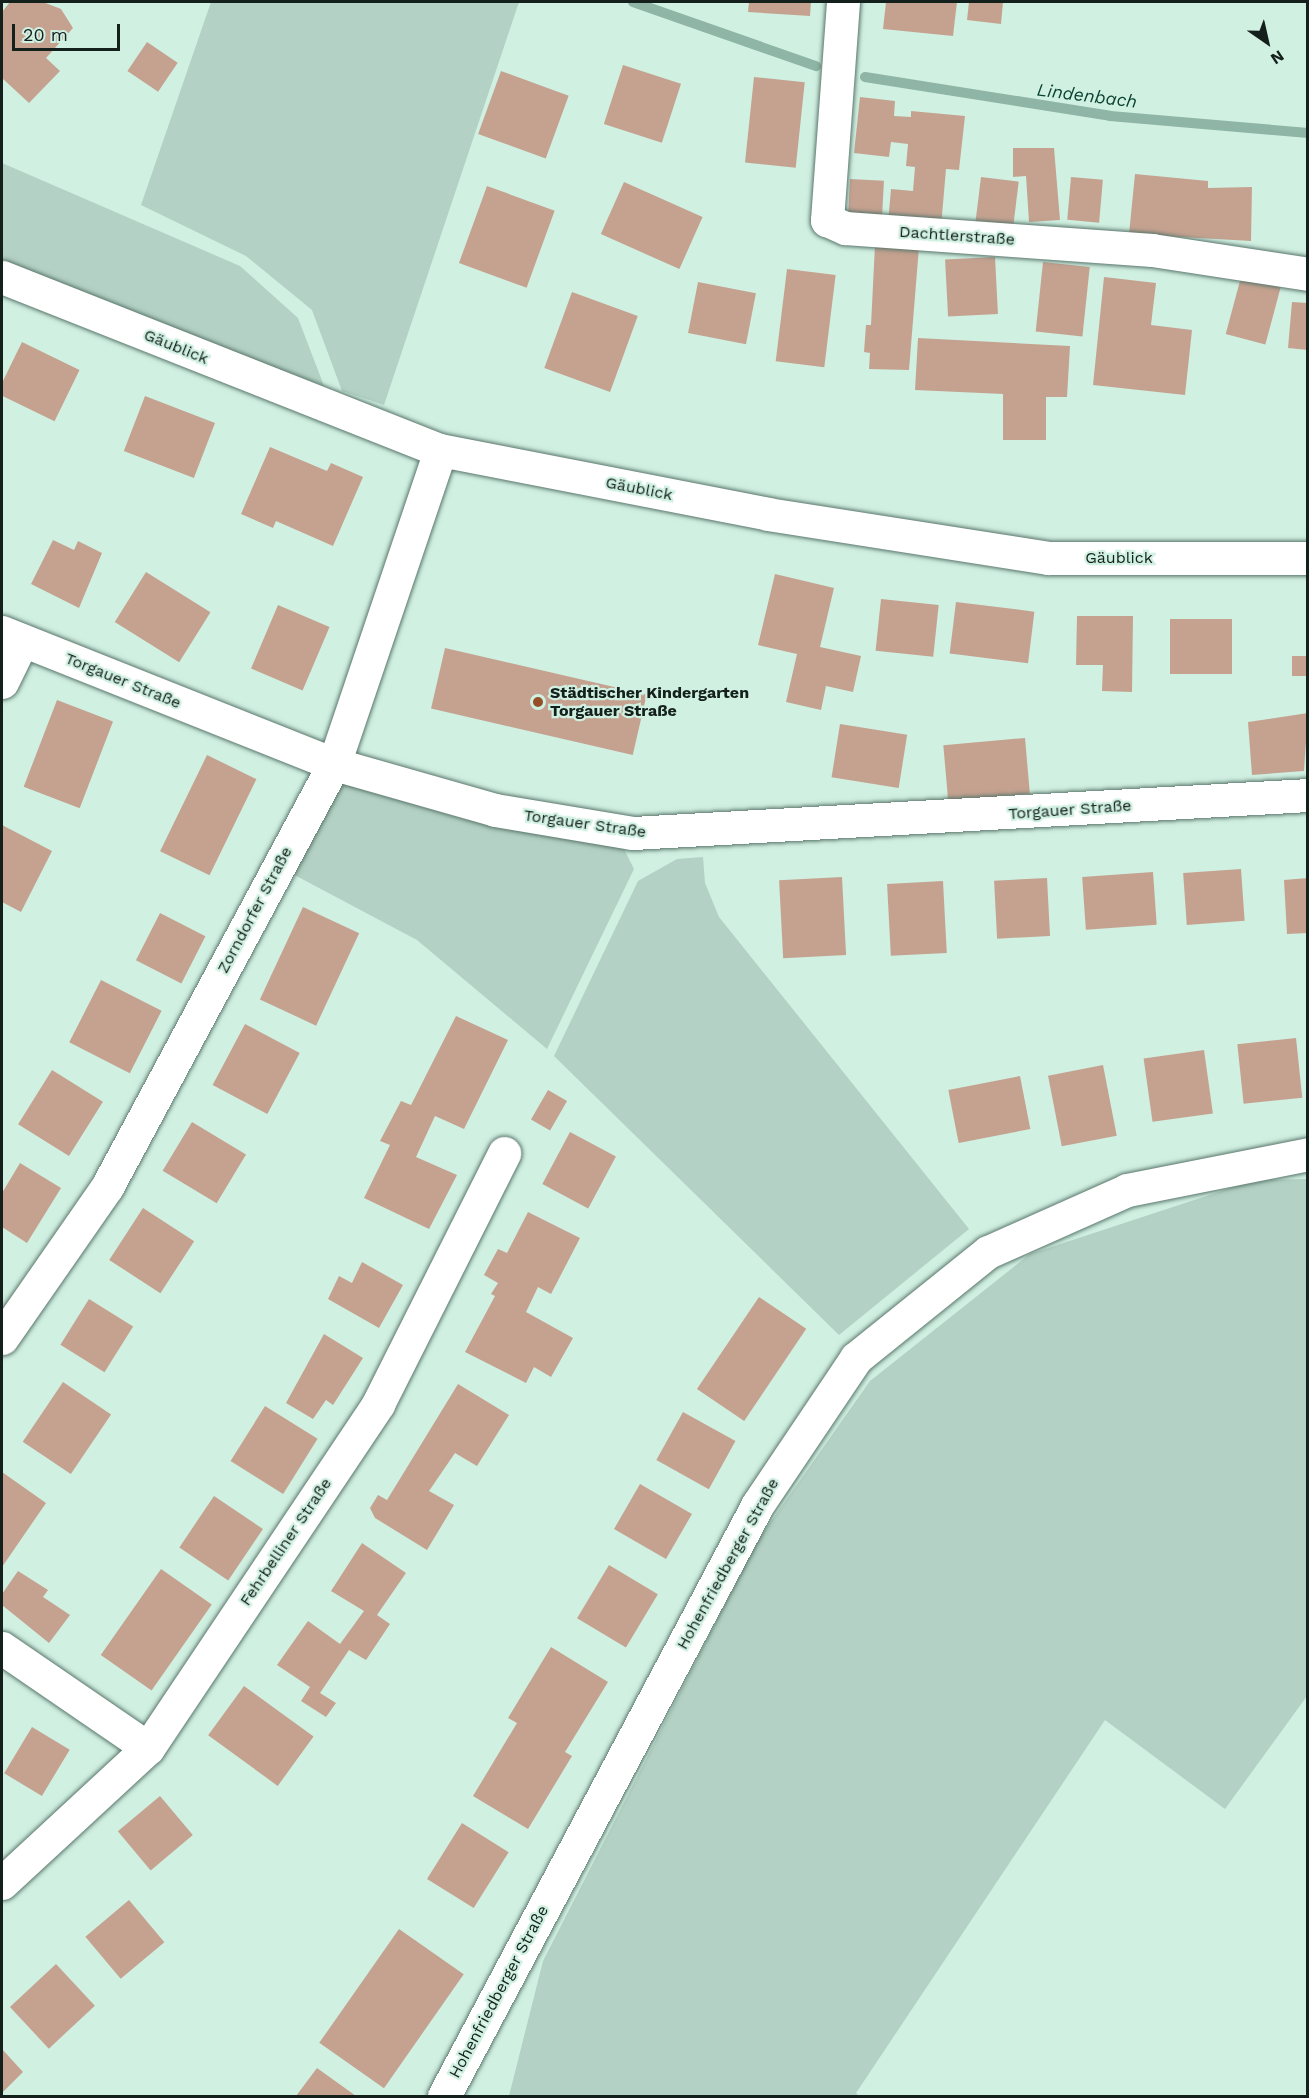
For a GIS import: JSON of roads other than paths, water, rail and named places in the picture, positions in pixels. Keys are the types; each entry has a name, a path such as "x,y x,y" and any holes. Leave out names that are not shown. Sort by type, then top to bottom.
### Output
{"street":[{"name":"Dachtlerstraße","path":"843,2 826,220 845,228 1152,250 1308,274"},
{"name":"Gäublick","path":"2,277 440,450 768,514 1048,558 1308,558"},
{"name":"Zorndorfer Straße","path":"2,1338 107,1187 334,764 440,450"},
{"name":"Torgauer Straße","path":"12,637 334,764 495,810 633,834 1308,795"},
{"path":"2,682 12,637"},
{"name":"Fehrbelliner Straße","path":"2,1883 148,1748 378,1404 504,1153"},
{"name":"Hohenfriedberger Straße","path":"444,2097 758,1504 856,1358 988,1252 1127,1190 1308,1154"},
{"path":"2,1648 148,1748"}],"waterway":[{"name":"Lindenbach","path":"633,2 816,66"},
{"name":"Lindenbach","path":"865,77 1110,116 1308,133"}],"place":[{"name":"Städtischer Kindergarten Torgauer Straße","path":"538,702"}]}
